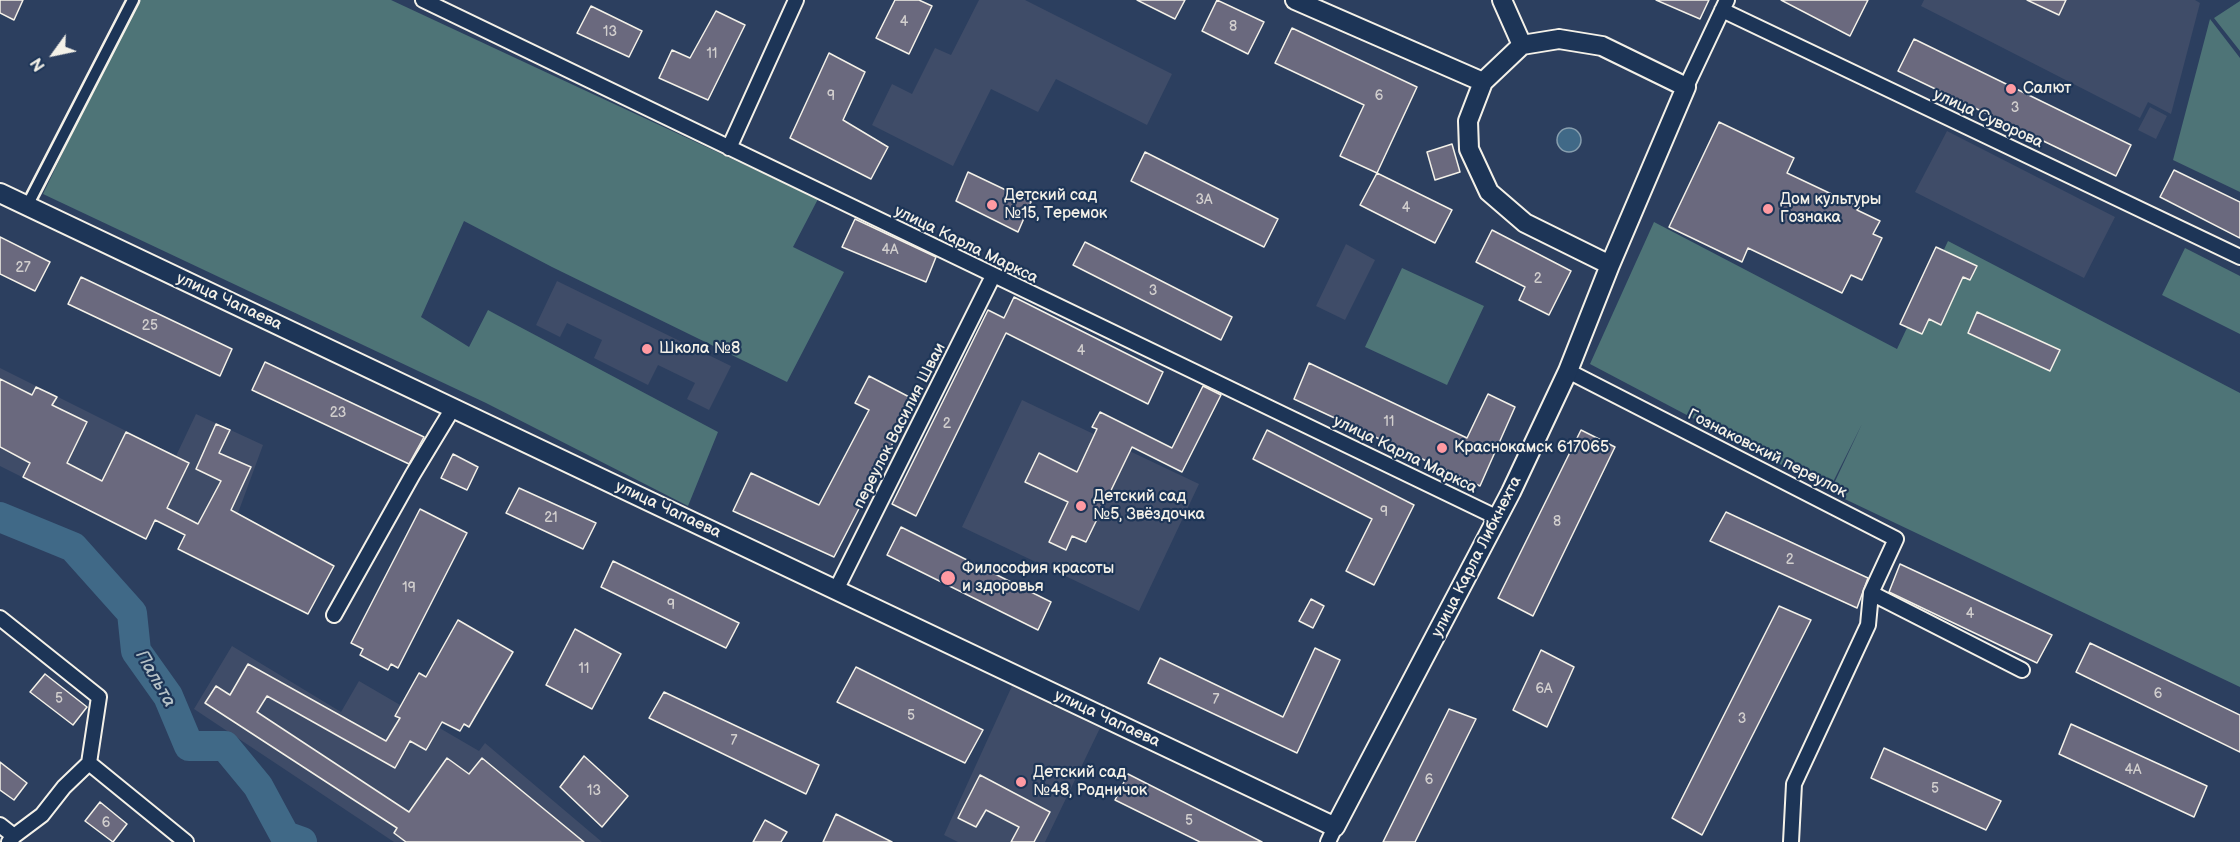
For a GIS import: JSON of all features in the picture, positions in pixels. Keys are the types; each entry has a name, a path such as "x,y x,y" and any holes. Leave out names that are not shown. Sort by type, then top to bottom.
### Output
{"street":[{"path":"27,206 133,0"},
{"name":"улица Карла Маркса","path":"423,0 1496,517"},
{"path":"729,148 796,0"},
{"path":"1295,0 1483,82"},
{"path":"1502,0 1522,45"},
{"path":"1610,265 1525,222 1489,192 1469,149 1468,121 1483,82 1522,45 1559,39 1602,46 1686,87 1724,5"},
{"name":"улица Суворова","path":"1724,5 2240,256"},
{"name":"улица Карла Либкнехта","path":"1332,834 1511,492 1568,371 1610,265 1686,87"},
{"name":"улица Чапаева","path":"0,193 836,590 1332,834"},
{"name":"переулок Василия Шваи","path":"836,590 993,276"},
{"name":"Гознаковский переулок","path":"1568,371 1896,539 1871,593 1868,625 1794,784 1791,842"},
{"path":"334,615 412,474 453,408"},
{"path":"1871,593 2022,670"},
{"path":"0,618 99,697 89,764 64,787 42,815 11,839 0,825"},
{"path":"89,764 186,842"}],"shaded area":[{"path":"979,0 1025,0 1172,74 1147,125 1056,79 1038,112 991,89 953,166 872,125 892,84 912,94 935,48 951,55"},
{"path":"1924,0 2195,0 2200,3 2171,114 2148,102 2140,118 1921,6"},
{"path":"2150,107 2167,116 2156,139 2138,130"},
{"path":"1569,128 1574,129 1580,135 1580,145 1574,151 1569,152 1564,151 1558,145 1557,140 1558,135 1564,129"},
{"path":"1947,131 2115,217 2084,278 1915,192"},
{"path":"1346,244 1375,260 1345,320 1316,306"},
{"name":"Школа №8","path":"557,281 731,366 709,410 687,399 695,383 658,365 648,385 594,358 602,340 567,323 560,337 536,325"},
{"path":"0,368 176,456 196,414 263,445 238,513 334,566 308,614 178,549 185,535 155,520 146,539 0,466"},
{"name":"Детский сад №5, Звёздочка","path":"1022,400 1199,484 1139,611 962,527"},
{"path":"232,646 341,712 359,681 479,751 485,743 602,842 394,842 194,709"},
{"name":"Детский сад №48, Родничок","path":"1012,686 1100,728 1045,842 958,842 944,835"}],"green space":[{"path":"136,0 391,0 818,199 793,247 844,272 787,382 552,267 464,221 421,317 469,347 488,310 718,432 688,506 486,403 43,194"},
{"path":"2240,1 2240,51 2214,18"},
{"path":"2210,19 2240,58 2240,192 2173,160"},
{"path":"1654,222 1897,349 1948,241 2240,393 2240,687 1830,492 1862,424 1829,490 1590,364"},
{"path":"2185,248 2240,276 2240,334 2162,295"},
{"path":"1402,268 1484,306 1447,385 1365,347"}],"building":[{"path":"0,0 23,0 14,20 0,13"},
{"path":"895,0 919,0 932,6 909,54 876,38"},
{"path":"1137,0 1185,0 1175,19"},
{"path":"1217,0 1264,22 1248,54 1202,31"},
{"path":"1656,0 1709,0 1700,19"},
{"path":"1781,0 1868,0 1850,36"},
{"path":"2027,0 2066,0 2059,15"},
{"path":"591,6 642,31 629,57 577,33"},
{"path":"716,11 745,25 708,100 659,78 672,50 690,58"},
{"path":"1292,28 1417,87 1377,173 1340,156 1364,105 1275,63"},
{"path":"1914,39 2131,145 2116,176 1898,71"},
{"path":"829,53 865,72 843,120 888,147 871,179 790,138"},
{"name":"Дом культуры Гознака","path":"1719,122 1794,158 1787,173 1859,207 1857,210 1880,221 1873,234 1882,238 1862,280 1851,275 1842,293 1748,248 1742,262 1669,227"},
{"path":"1452,144 1460,172 1435,180 1427,152"},
{"path":"1145,152 1278,219 1264,247 1131,181"},
{"path":"2174,170 2240,202 2240,238 2160,197"},
{"path":"968,172 1031,202 1018,232 956,201"},
{"path":"1377,173 1452,210 1435,243 1360,205"},
{"path":"855,219 936,257 926,282 842,247"},
{"path":"1492,230 1571,271 1549,315 1519,300 1525,287 1476,262"},
{"path":"0,237 50,262 35,291 0,274"},
{"path":"1085,242 1232,317 1221,340 1073,265"},
{"path":"1936,247 1977,266 1970,280 1963,277 1941,325 1929,319 1922,334 1900,324"},
{"path":"81,277 232,349 220,376 68,304"},
{"path":"1014,297 1163,372 1148,404 1006,333 916,516 892,504 988,310 1004,318"},
{"path":"1977,312 2060,350 2050,371 1968,333"},
{"path":"265,362 424,437 409,464 252,390"},
{"path":"1309,363 1467,438 1488,394 1515,407 1480,486 1294,399"},
{"path":"869,376 915,400 834,557 733,511 751,473 819,505 869,410 855,403"},
{"path":"0,379 32,395 36,387 57,397 52,405 87,422 67,463 102,481 126,432 189,463 167,508 198,524 221,481 196,469 216,424 230,430 219,453 251,467 231,510 334,566 308,614 178,549 185,535 155,520 146,539 23,477 30,463 0,447"},
{"path":"1203,386 1221,395 1182,472 1132,447 1086,542 1072,536 1066,550 1049,542 1068,502 1025,482 1039,453 1077,472 1097,429 1092,427 1100,412 1172,448"},
{"path":"1267,430 1414,505 1374,585 1346,571 1372,519 1253,459"},
{"path":"1581,430 1615,447 1533,616 1498,598"},
{"path":"453,454 478,467 467,490 441,478"},
{"path":"519,488 596,523 583,549 506,513"},
{"path":"420,509 467,533 398,668 391,664 388,670 360,655 363,649 351,643"},
{"path":"1726,512 1868,578 1857,608 1710,541"},
{"path":"901,527 1051,602 1038,630 887,555"},
{"path":"613,561 739,623 726,648 601,587"},
{"path":"1900,564 2052,635 2037,663 1889,592"},
{"path":"1311,599 1324,606 1313,628 1299,621"},
{"path":"1779,606 1811,620 1702,835 1672,818"},
{"path":"458,620 513,652 469,727 464,724 460,731 442,722 426,750 410,741 395,768 267,696 257,712 409,812 447,758 469,774 482,758 584,842 406,842 394,833 397,828 205,703 216,686 230,695 248,664 386,741 400,718 395,716 419,673 426,677"},
{"path":"575,629 621,654 592,709 546,685"},
{"path":"2090,643 2240,715 2240,752 2076,672"},
{"path":"1315,648 1340,660 1297,753 1148,683 1160,658 1283,717"},
{"path":"1541,650 1574,667 1547,727 1513,710"},
{"path":"856,667 983,730 965,763 837,702"},
{"path":"45,674 87,707 73,725 30,692"},
{"path":"664,692 819,765 806,794 649,718"},
{"path":"1449,709 1476,719 1415,842 1383,842"},
{"path":"2071,724 2207,786 2194,817 2059,754"},
{"path":"1884,748 2001,801 1986,830 1871,778"},
{"path":"584,756 628,796 602,827 560,787"},
{"path":"0,762 27,783 14,800 0,790"},
{"path":"1128,774 1262,842 1200,842 1115,800"},
{"path":"980,775 1050,812 1034,842 1011,842 1019,827 986,810 976,827 958,818"},
{"path":"100,802 127,824 113,842 85,821"},
{"path":"836,814 892,842 823,842"},
{"path":"765,820 787,832 781,842 753,842"}],"waterway":[{"name":"Пальта","path":"0,517 73,547 132,613 136,651 168,696 189,746 225,746 258,786 285,836 302,842"}],"place":[{"name":"Салют","path":"2011,89"},
{"name":"Детский сад №15, Теремок","path":"992,205"},
{"name":"Дом культуры Гознака","path":"1768,209"},
{"name":"Школа №8","path":"647,349"},
{"name":"Краснокамск 617065","path":"1442,448"},
{"name":"Детский сад №5, Звёздочка","path":"1081,506"},
{"name":"Философия красоты и здоровья","path":"948,578"},
{"name":"Детский сад №48, Родничок","path":"1021,782"}]}
